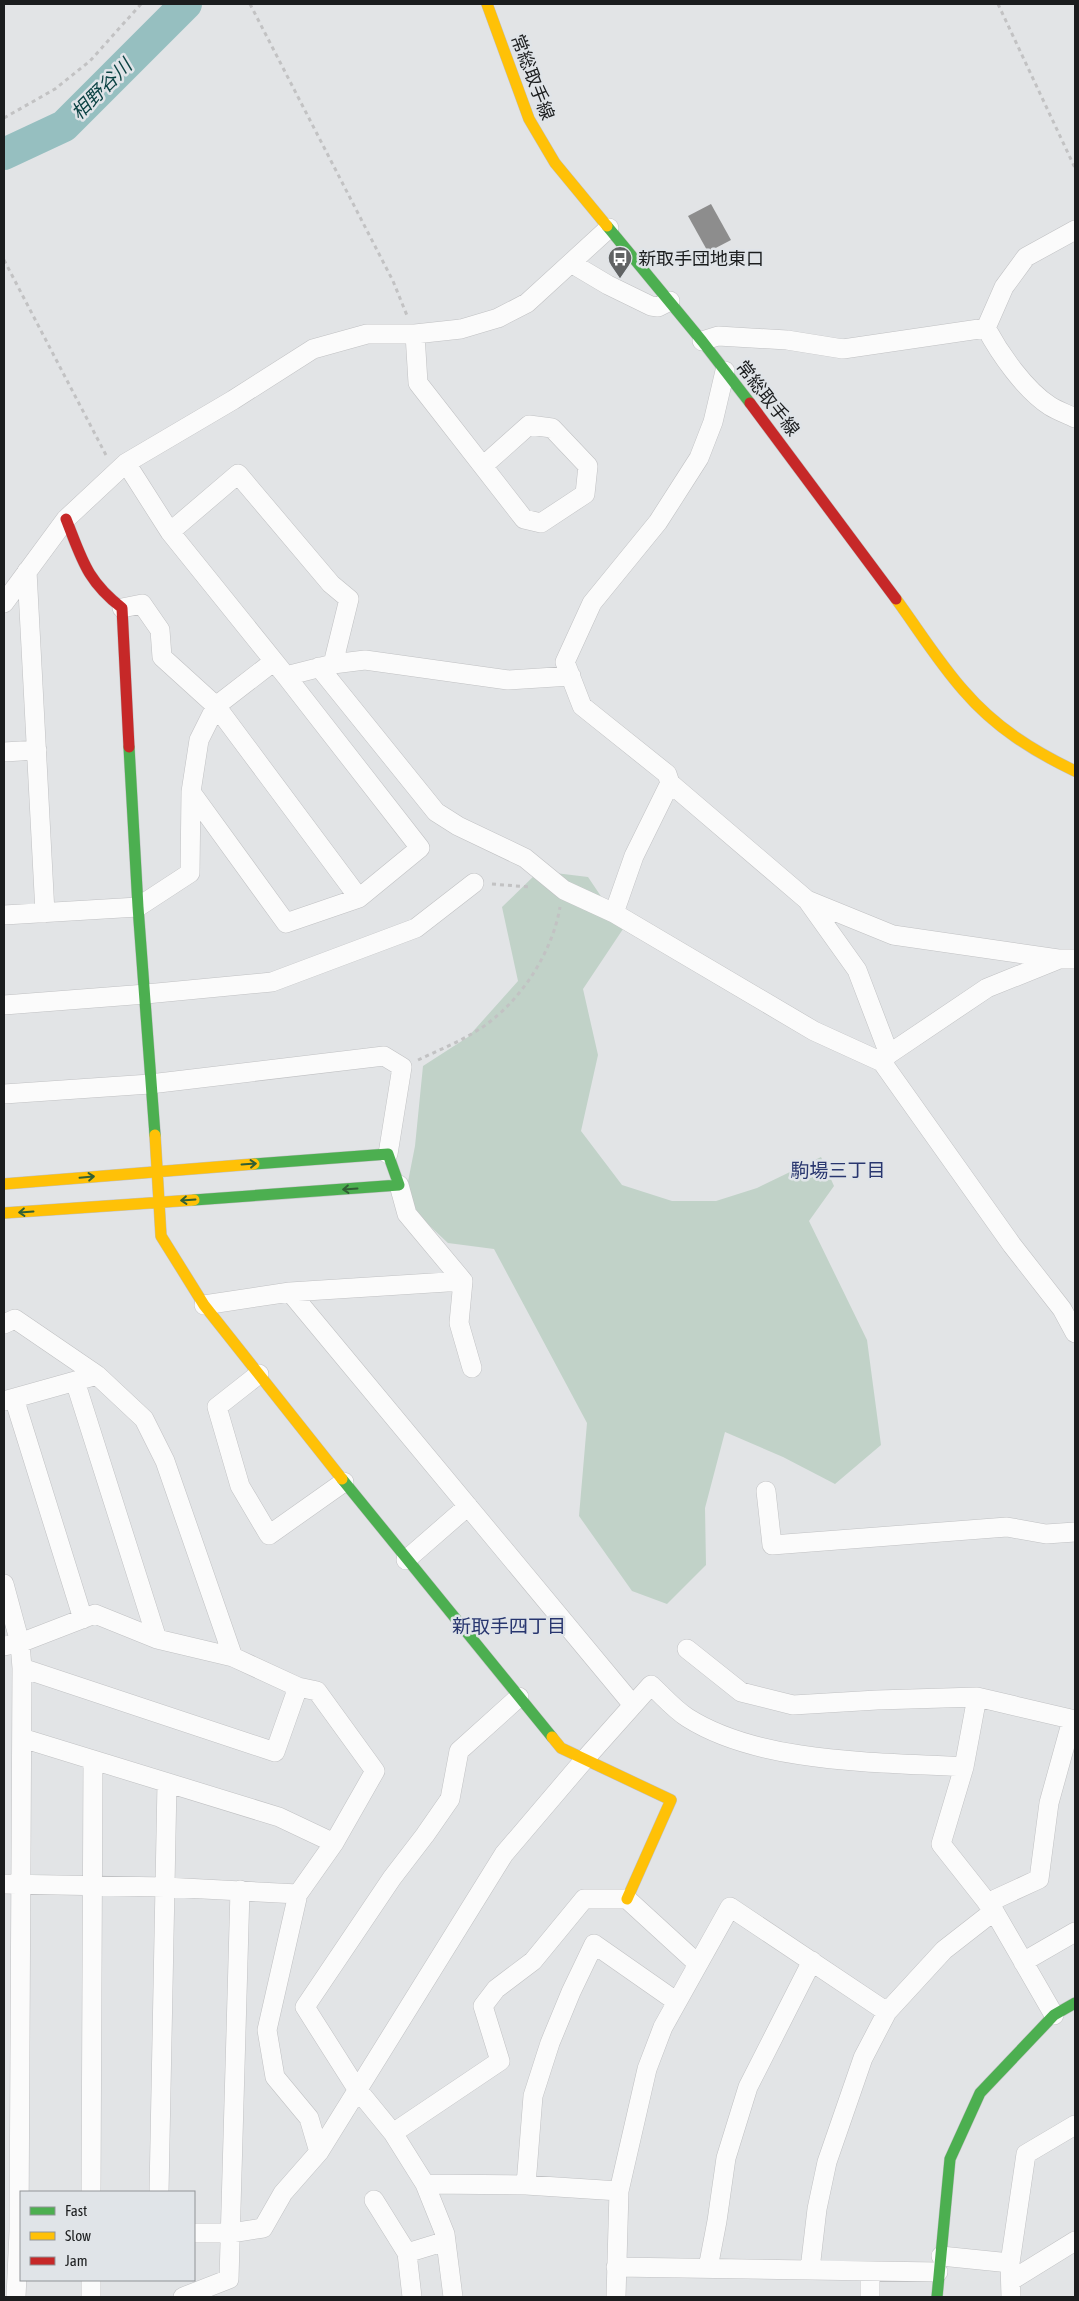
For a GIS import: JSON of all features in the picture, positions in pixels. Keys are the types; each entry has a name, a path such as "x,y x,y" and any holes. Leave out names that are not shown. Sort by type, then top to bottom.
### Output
{"street":[{"name":"常総取手線","path":"487,4 529,119 555,163 702,341 963,690 987,716 1009,735 1041,755 1075,771"},
{"path":"4,603 66,519 121,467 233,400 313,349 367,334 415,334 461,329 498,318 527,303 609,228"},
{"path":"986,328 1004,287 1026,257 1075,230"},
{"path":"571,263 608,285 651,306 658,307 670,301"},
{"path":"702,341 718,336 787,340 843,349 986,328"},
{"path":"986,328 998,350 1036,395 1051,407 1075,418"},
{"path":"415,334 418,382 524,519 541,523 585,494 588,466 552,428 529,425 483,466"},
{"path":"725,371 713,422 698,458 658,522 592,603 565,662 582,706 667,774 670,783 807,900 857,970 886,1058 1012,1245 1069,1314 1075,1332"},
{"path":"121,467 170,532 286,676 420,848 359,898 286,923 191,792"},
{"path":"170,532 238,474 331,584 348,599 326,666"},
{"path":"66,519 90,575 104,594 122,608 138,907 146,994 150,1084 161,1236 204,1305 406,1560 561,1748 671,1800 627,1899"},
{"path":"27,571 45,913"},
{"path":"122,608 142,604 160,630 162,657 216,706 359,898"},
{"path":"286,676 326,666 365,660 508,680 571,676"},
{"path":"4,915 138,907 190,873 191,792 199,740 216,706 273,662"},
{"path":"326,666 436,812 458,826 525,858 564,890 614,913 814,1031 886,1058"},
{"path":"4,752 37,750"},
{"path":"614,913 634,856 670,783"},
{"path":"4,1005 272,982 416,928 474,883"},
{"path":"807,900 894,935 1067,959"},
{"path":"886,1058 987,988 1067,959"},
{"path":"4,1094 150,1084 384,1056 402,1066 388,1154 407,1214 463,1281 459,1323 472,1368"},
{"path":"4,1184 388,1154"},
{"path":"4,1214 399,1185"},
{"path":"204,1305 290,1292 463,1281"},
{"path":"290,1292 633,1705"},
{"path":"4,1324 15,1319 97,1375 144,1419 165,1461 233,1657"},
{"path":"258,1374 217,1407 240,1486 269,1536 344,1482"},
{"path":"83,1619 9,1399 97,1375"},
{"path":"76,1381 157,1639"},
{"path":"766,1491 772,1545 1007,1527 1046,1534 1075,1532"},
{"path":"406,1560 468,1506"},
{"path":"4,1584 12,1644 22,1668 22,1738 12,1884 16,2297"},
{"path":"12,1644 95,1614 157,1639 233,1657 298,1687 318,1691 375,1771 334,1843 298,1894 267,2030 275,2077 309,2118 319,2152"},
{"path":"687,1649 741,1692 793,1706 877,1700 977,1697 1074,1720 1049,1803 1039,1879 991,1907 944,1950 887,2012 863,2058 826,2162 817,2209 810,2269"},
{"path":"22,1668 275,1752 298,1687"},
{"path":"195,2233 231,2233 263,2228 283,2193 319,2152 504,1854 585,1759 651,1686 688,1718 732,1739 805,1757 964,1767"},
{"path":"453,2297 446,2234 425,2184 393,2133 357,2089 305,2007 392,1878 426,1835 450,1798 459,1751 519,1697"},
{"path":"977,1697 964,1767 941,1844 991,1907 1054,2014"},
{"path":"22,1738 279,1817 334,1843"},
{"path":"91,2191 93,1760"},
{"path":"160,2191 167,1783"},
{"path":"12,1884 165,1887 298,1894"},
{"path":"183,2297 229,2279 240,1890"},
{"path":"393,2133 500,2062 483,2006 496,1989 533,1961 584,1899 627,1899 698,1964"},
{"path":"616,2297 619,2191 648,2069 663,2027 730,1907 887,2012"},
{"path":"1024,1962 1075,1932"},
{"path":"526,2186 533,2096 550,2043 571,1992 594,1944 677,2002"},
{"path":"708,2268 726,2158 748,2087 812,1961"},
{"path":"937,2297 950,2159 980,2093 1054,2014 1075,2003"},
{"path":"1011,2280 1026,2154 1075,2125"},
{"path":"425,2184 526,2186 619,2191"},
{"path":"374,2200 406,2252 412,2297"},
{"path":"406,2252 446,2241"},
{"path":"616,2267 810,2269 870,2272 939,2264 1011,2280 1075,2241"},
{"path":"870,2272 870,2297"},
{"path":"90,2297 91,2281"}],"path":[{"path":"4,118 56,89 90,61 141,4"},
{"path":"250,4 393,281 415,334"},
{"path":"998,4 1075,168"},
{"path":"4,260 101,450 121,467"},
{"path":"402,1066 468,1036 492,1020 509,1004 530,977 544,954 558,922 564,890 474,883"}],"green space":[{"path":"539,871 588,877 623,929 583,989 598,1055 581,1131 622,1185 672,1201 716,1201 757,1188 821,1157 834,1186 809,1221 867,1340 881,1445 835,1484 783,1457 725,1432 705,1508 706,1565 667,1604 632,1591 579,1516 587,1423 494,1249 448,1243 404,1202 415,1146 423,1066 468,1037 518,981 502,907"}],"building":[{"path":"711,204 731,240 708,252 688,216"}],"waterway":[{"name":"相野谷川","path":"4,154 64,126 186,4"}],"traffic: fast":[{"path":"607,226 702,341 750,403"},
{"path":"129,747 138,907 155,1135"},
{"path":"194,1200 399,1185 388,1154 254,1164"},
{"path":"342,1479 552,1737"},
{"path":"937,2297 950,2159 980,2093 1054,2015 1075,2003"}],"traffic: slow":[{"path":"487,4 529,119 555,163 607,226"},
{"path":"896,599 946,669 976,704 1015,737 1075,771"},
{"path":"155,1135 161,1236 204,1305 342,1479"},
{"path":"4,1184 254,1164"},
{"path":"4,1213 194,1200"},
{"path":"552,1737 561,1748 671,1800 627,1899"}],"traffic: jam":[{"path":"750,403 896,599"},
{"path":"66,519 86,568 100,588 122,608 129,747"}],"place":[{"name":"新取手団地東口","path":"620,279"}],"district":[{"name":"駒場三丁目","path":"838,1170"},
{"name":"新取手四丁目","path":"509,1626"}]}
